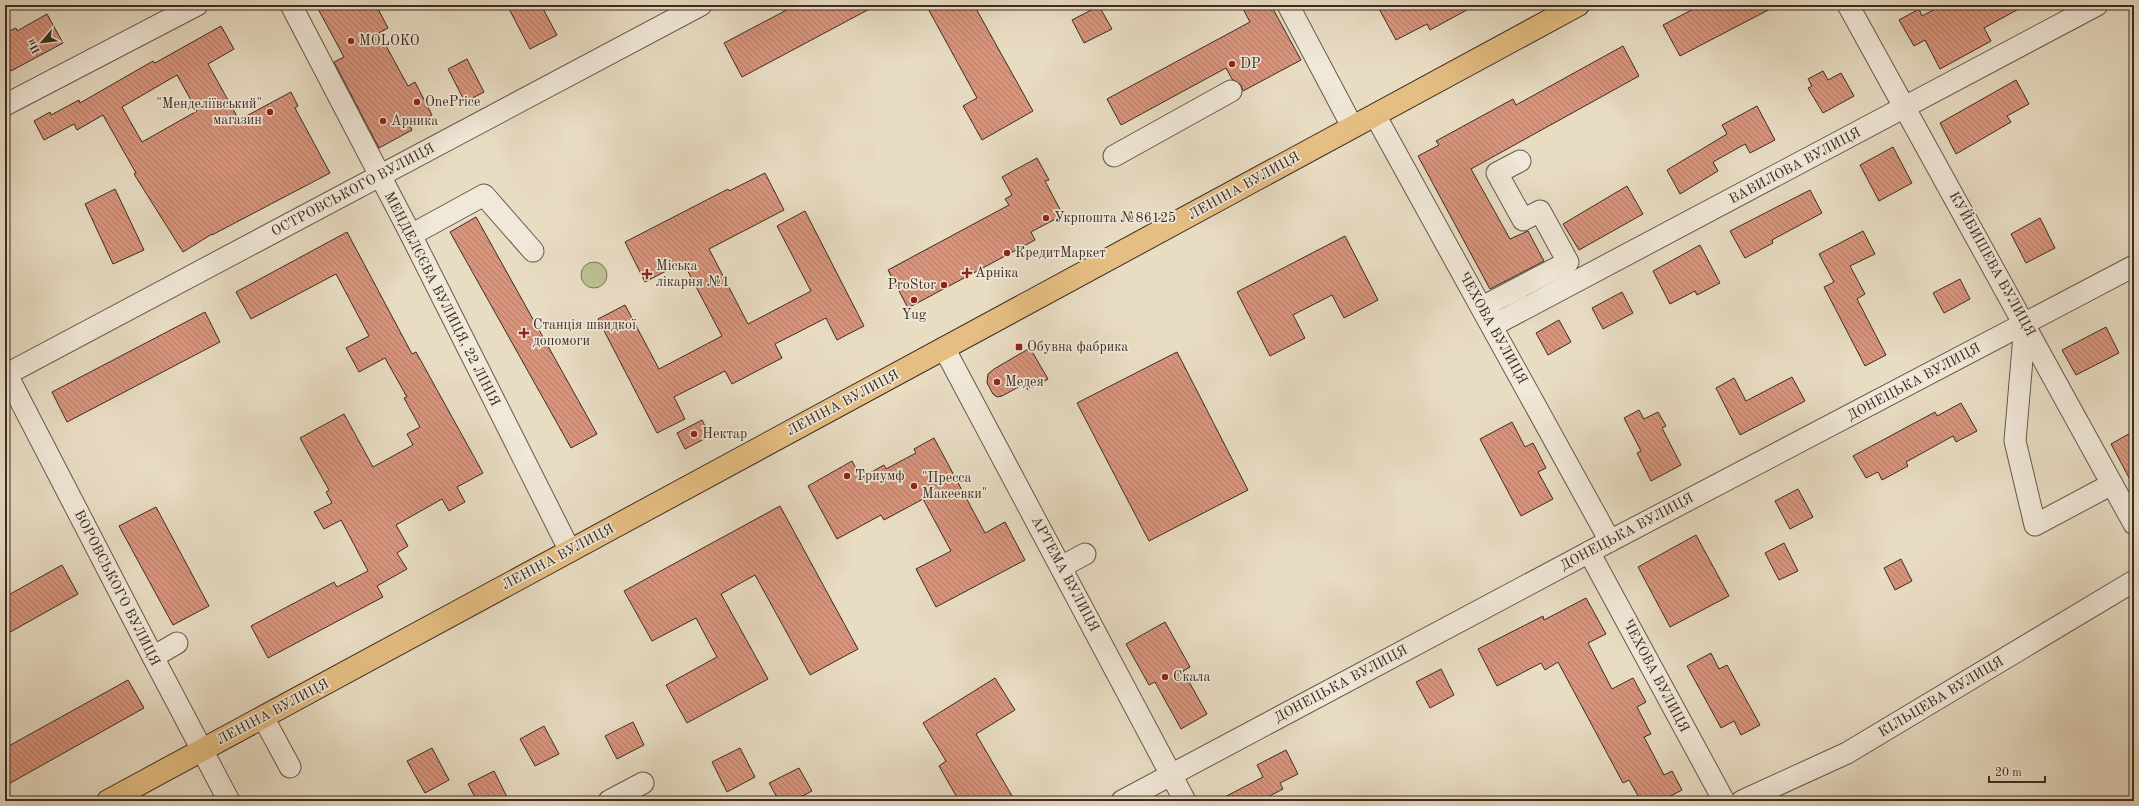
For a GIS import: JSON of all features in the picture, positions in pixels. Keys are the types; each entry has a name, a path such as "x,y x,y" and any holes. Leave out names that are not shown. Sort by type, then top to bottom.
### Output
{"main road":[{"name":"ЛЕНІНА ВУЛИЦЯ","path":"108,801 1352,126 1578,5"}],"street":[{"path":"5,105 197,5"},
{"name":"МЕНДЕЛЄЄВА ВУЛИЦЯ, 22 ЛІНІЯ","path":"291,5 411,235 570,551"},
{"name":"ОСТРОВСЬКОГО ВУЛИЦЯ","path":"6,373 700,5"},
{"path":"1288,5 1352,126"},
{"name":"КУЙБИШЕВА ВУЛИЦЯ","path":"1848,5 2134,524"},
{"name":"ВАВИЛОВА ВУЛИЦЯ","path":"1492,326 1906,108 2097,5"},
{"path":"1114,156 1231,91"},
{"name":"ЧЕХОВА ВУЛИЦЯ","path":"1375,115 1610,541"},
{"path":"1492,326 1488,304 1568,262 1540,211 1523,220 1498,173 1520,161"},
{"path":"411,235 484,195 533,251"},
{"name":"ДОНЕЦЬКА ВУЛИЦЯ","path":"1122,801 1589,552 2134,266"},
{"path":"2025,324 2015,441 2035,525 2112,484"},
{"name":"АРТЕМА ВУЛИЦЯ","path":"944,348 1185,801"},
{"name":"ВОРОВСЬКОГО ВУЛИЦЯ","path":"6,373 229,801"},
{"name":"ЧЕХОВА ВУЛИЦЯ","path":"1589,552 1724,801"},
{"path":"1061,567 1085,554"},
{"name":"КІЛЬЦЕВА ВУЛИЦЯ","path":"1742,801 1847,753 2134,582"},
{"path":"153,657 177,643"},
{"path":"263,717 290,768"},
{"path":"609,801 643,783"}],"green space":[{"path":"594,262 603,266 607,275 603,284 594,288 585,284 581,275 585,266"}],"building":[{"path":"316,5 376,5 388,28 379,33 408,86 415,82 432,115 410,126 412,130 379,148 334,62 344,57"},
{"path":"507,5 541,5 557,35 530,49"},
{"path":"796,5 877,5 742,77 724,43"},
{"path":"926,5 974,5 1033,111 982,140 963,106 977,98"},
{"name":"DP","path":"1241,5 1267,5 1270,10 1273,9 1301,60 1243,91 1241,85 1232,79 1226,68 1121,125 1107,99 1250,22"},
{"path":"1377,5 1476,5 1430,30 1427,24 1396,40"},
{"path":"1701,5 1778,5 1680,56 1663,25"},
{"path":"1943,5 2026,5 1984,28 1991,41 1940,69 1925,40 1914,46 1899,20 1919,9 1922,16"},
{"path":"1099,6 1112,29 1084,43 1072,20"},
{"path":"47,14 63,43 11,71 5,61 5,33 16,28 17,31"},
{"path":"221,26 234,49 208,64 239,120 291,92 298,106 295,108 330,173 212,234 183,252 134,174 136,173 103,115 77,130 74,124 44,140 34,121 50,112 51,115 79,100 80,103 153,61 155,63","holes":["177,75 197,111 142,142 122,107"]},
{"path":"1623,46 1639,76 1471,169 1510,239 1528,231 1544,261 1490,289 1418,156 1439,145 1436,141 1513,99 1516,105"},
{"path":"467,59 484,92 465,102 448,69"},
{"path":"1823,71 1828,80 1841,73 1854,96 1823,113 1808,88 1812,86 1808,79"},
{"path":"2016,80 2029,104 2007,116 2011,122 1956,154 1940,123"},
{"path":"1757,106 1775,140 1750,153 1745,144 1713,162 1718,171 1680,194 1667,170 1727,134 1722,125"},
{"path":"1893,147 1912,183 1879,201 1860,165"},
{"path":"1037,158 1049,180 1045,181 1063,215 1031,232 1035,240 908,308 888,270 1009,205 1005,199 1012,195 1002,177"},
{"path":"765,173 784,210 709,249 748,324 811,291 777,226 805,211 864,326 837,340 826,318 775,344 782,358 732,384 725,371 674,397 685,419 657,433 598,319 625,305 659,369 722,336 683,262 645,282 625,242 728,189 729,191"},
{"path":"1627,186 1643,214 1579,250 1563,224"},
{"path":"115,189 144,250 113,264 85,204"},
{"path":"1810,190 1822,213 1772,240 1773,243 1745,258 1730,231"},
{"name":"Станція швидкої допомоги","path":"476,217 597,434 571,448 450,232"},
{"path":"2040,218 2055,248 2026,263 2011,234"},
{"path":"1863,231 1875,254 1850,266 1865,294 1857,299 1886,355 1865,366 1824,287 1834,282 1819,254"},
{"path":"347,232 412,354 416,352 483,473 457,487 465,502 449,511 442,499 396,525 408,546 397,553 407,569 377,586 383,597 268,658 251,626 334,582 337,587 368,571 341,520 324,529 314,512 332,503 326,492 329,490 300,438 344,414 373,467 413,445 407,434 420,427 404,398 407,397 385,358 359,372 346,348 369,336 336,274 251,319 236,292"},
{"path":"1345,236 1378,300 1344,318 1332,295 1293,315 1305,338 1270,356 1237,292"},
{"path":"1700,245 1720,283 1697,295 1695,291 1670,304 1653,271"},
{"path":"1960,279 1970,299 1944,313 1933,293"},
{"path":"1622,292 1633,313 1603,329 1592,308"},
{"path":"205,312 220,342 67,422 52,392"},
{"path":"1559,320 1571,342 1548,355 1536,333"},
{"path":"2106,327 2119,353 2076,375 2062,350"},
{"path":"1030,348 1048,379 1028,390 1024,384 1002,396 997,397 993,394 987,383 988,374"},
{"path":"1177,352 1248,490 1149,541 1077,403"},
{"path":"1792,377 1805,401 1740,435 1716,388 1734,378 1746,401"},
{"path":"1961,403 1977,431 1956,442 1953,436 1906,462 1908,466 1882,480 1878,472 1866,478 1853,456 1935,412 1937,416"},
{"path":"1639,410 1644,419 1658,412 1666,426 1662,428 1681,465 1651,481 1637,453 1641,451 1624,418"},
{"name":"Нектар","path":"702,420 710,436 685,449 677,433"},
{"path":"1512,422 1525,447 1533,443 1546,468 1538,472 1553,499 1521,516 1480,439"},
{"path":"2134,431 2134,487 2111,444"},
{"path":"934,438 985,533 1005,522 1025,560 936,607 916,569 951,551 923,499 884,520 881,515 837,539 808,486 852,461 861,478 884,465 886,469 916,453 914,449"},
{"path":"1798,489 1813,517 1790,529 1775,501"},
{"path":"780,506 858,649 810,675 755,575 721,594 768,679 687,723 666,685 717,657 696,618 652,641 624,591"},
{"path":"156,507 209,606 173,625 119,526"},
{"path":"1696,535 1729,596 1670,627 1638,567"},
{"path":"1784,543 1798,571 1779,580 1765,553"},
{"path":"1901,559 1912,581 1895,590 1884,568"},
{"path":"62,565 78,594 5,635 5,597"},
{"path":"1586,598 1606,634 1588,643 1612,689 1633,678 1646,702 1637,707 1651,734 1644,737 1664,775 1672,771 1682,790 1661,801 1641,801 1629,780 1623,783 1558,662 1545,670 1541,663 1497,686 1478,649 1543,616 1544,620"},
{"name":"Скала","path":"1165,622 1190,667 1183,671 1207,714 1181,729 1155,682 1149,685 1126,644"},
{"path":"1711,653 1719,669 1727,665 1760,725 1741,735 1734,721 1721,728 1687,666"},
{"path":"1441,669 1454,695 1430,708 1416,682"},
{"path":"995,678 1015,710 976,734 1015,801 959,801 939,766 946,761 923,723"},
{"path":"128,680 144,708 5,786 5,748"},
{"path":"633,722 644,745 617,759 605,736"},
{"path":"544,726 559,754 535,766 520,739"},
{"path":"432,748 449,780 425,793 407,761"},
{"path":"740,748 755,777 727,792 712,762"},
{"path":"1286,750 1298,774 1280,783 1283,789 1260,801 1217,801 1263,777 1257,765"},
{"path":"799,768 812,791 793,801 779,801 769,783"},
{"path":"494,771 509,801 477,801 468,784"}],"place":[{"name":"MOLOKO","path":"351,41"},
{"name":"DP","path":"1232,64"},
{"name":"OnePrice","path":"417,102"},
{"name":"\"Менделіївський\" магазин","path":"270,112"},
{"name":"Арника","path":"383,121"},
{"name":"Укрпошта №86125","path":"1046,218"},
{"name":"КредитМаркет","path":"1007,253"},
{"name":"Арніка","path":"967,273"},
{"name":"Міська лікарня №1","path":"647,274"},
{"name":"ProStor","path":"944,285"},
{"name":"Yug","path":"914,300"},
{"name":"Станція швидкої допомоги","path":"524,333"},
{"name":"Обувна фабрика","path":"1019,347"},
{"name":"Медея","path":"997,382"},
{"name":"Нектар","path":"694,434"},
{"name":"Триумф","path":"847,476"},
{"name":"\"Пресса Макеевки\"","path":"914,486"},
{"name":"Скала","path":"1165,677"}]}
